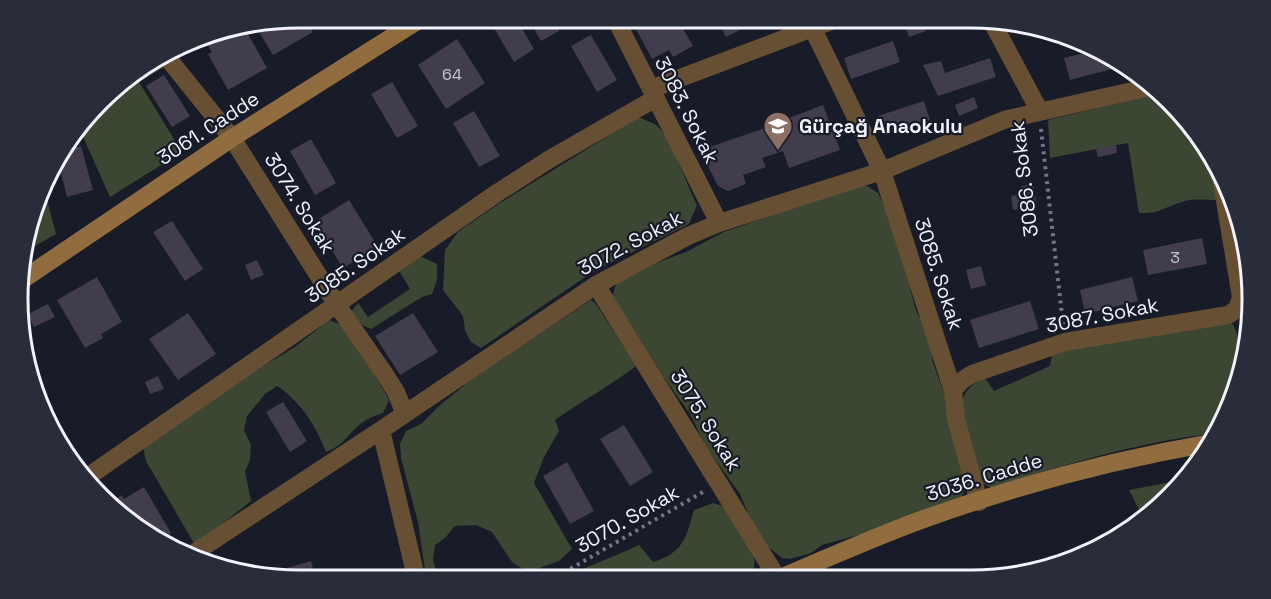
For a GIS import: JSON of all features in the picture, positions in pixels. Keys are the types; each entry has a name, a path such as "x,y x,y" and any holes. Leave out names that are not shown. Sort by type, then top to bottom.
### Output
{"street":[{"name":"3061. Cadde","path":"30,275 232,138 406,28"},
{"name":"3083. Sokak","path":"620,28 718,223"},
{"name":"3085. Sokak","path":"92,474 521,177 654,94 810,28"},
{"name":"3085. Sokak","path":"812,28 882,171 953,391"},
{"name":"3086. Sokak","path":"996,30 1039,110"},
{"name":"3074. Sokak","path":"170,61 232,138 337,305 396,392 405,414"},
{"name":"3072. Sokak","path":"198,551 596,285 654,252 718,223 882,171 1004,120 1039,110 1141,89"},
{"name":"3087. Sokak","path":"953,391 961,381 972,374 1065,342 1228,315 1237,309 1241,297 1226,206"},
{"name":"3075. Sokak","path":"596,285 772,570"},
{"path":"953,391 956,419 979,502"},
{"path":"381,430 414,570"},
{"name":"3036. Cadde","path":"800,570 921,520 1097,466 1200,445"}],"path":[{"name":"3086. Sokak","path":"1039,110 1065,342"},
{"name":"3070. Sokak","path":"568,570 719,483"}],"green space":[{"path":"164,65 166,66 139,82 182,152 110,197 83,137 121,96 149,74"},
{"path":"1149,96 1175,121 1197,149 1213,176 1217,200 1191,200 1158,211 1139,213 1128,143 1050,158 1048,120"},
{"path":"639,117 656,125 673,150 697,205 689,224 594,271 481,348 471,342 465,330 463,316 443,290 445,250 458,232 500,203"},
{"path":"859,185 867,186 878,193 893,224 916,311 929,335 933,363 945,396 967,484 961,498 880,529 822,545 811,553 790,559 782,558 766,545 751,520 740,494 706,447 690,414 665,379 613,296 615,286 621,280 686,252 724,232"},
{"path":"47,201 56,234 34,247"},
{"path":"418,255 437,264 437,280 432,294 422,297 371,329 360,324 351,312 358,303 368,317 410,289 398,269"},
{"path":"591,300 596,304 636,366 555,420 559,431 544,457 534,483 572,549 559,561 534,570 525,570 512,562 492,532 476,525 455,526 445,538 435,545 433,560 436,570 425,570 418,522 401,458 400,444 406,431 421,424 474,377"},
{"path":"329,320 342,325 352,335 389,400 383,413 363,422 340,444 326,452 312,424 286,392 277,386 265,394 247,416 244,430 251,445 250,459 245,472 251,501 195,545 146,461 143,447 295,347"},
{"path":"1215,324 1233,324 1239,340 1233,370 1222,403 1206,434 1102,455 992,488 981,483 961,404 967,391 984,377 994,391 1050,366 1052,354 1120,339"},
{"path":"1171,482 1140,511 1129,490"},
{"path":"713,503 729,508 750,544 753,570 581,570 639,545 653,562 671,554 682,543 694,510"}],"building":[{"path":"310,28 313,32 273,55 259,32"},
{"path":"494,28 522,28 534,49 514,62"},
{"path":"534,28 557,28 559,31 541,41"},
{"path":"635,28 683,28 693,46 673,57 669,50 652,59"},
{"path":"722,28 744,28 726,37"},
{"path":"906,28 925,28 926,31 909,37"},
{"path":"248,34 267,68 228,90 208,54 212,52 208,45"},
{"path":"591,35 617,80 597,92 571,46"},
{"path":"457,39 485,83 446,109 418,65"},
{"path":"893,41 900,62 851,79 844,58"},
{"path":"1084,53 1113,69 1070,80 1064,58"},
{"path":"990,58 996,77 938,96 923,65 941,61 945,73"},
{"path":"164,75 190,116 172,127 146,86"},
{"path":"392,82 418,126 397,138 371,94"},
{"path":"974,97 978,108 959,116 955,105"},
{"path":"924,101 930,120 884,134 878,116"},
{"path":"823,105 840,150 789,168 783,151 762,158 766,167 743,175 746,184 728,191 718,186 703,156 707,148"},
{"path":"474,111 500,156 479,167 453,123"},
{"path":"311,139 336,183 315,195 290,151"},
{"path":"1116,145 1117,153 1098,157 1096,149"},
{"path":"81,146 93,190 67,197 61,172 75,148"},
{"path":"1033,184 1037,206 1013,210 1011,196 1022,194 1021,186"},
{"path":"349,200 378,247 343,268 314,222"},
{"path":"172,221 203,269 185,281 153,232"},
{"path":"1202,238 1207,264 1148,275 1143,250"},
{"path":"257,260 264,275 251,280 245,265"},
{"path":"981,266 986,285 971,289 966,270"},
{"path":"97,277 122,322 101,334 103,338 85,348 57,300"},
{"path":"1132,277 1138,301 1085,314 1080,290"},
{"path":"1030,301 1039,329 979,348 970,320"},
{"path":"48,304 55,317 34,327 29,314"},
{"path":"188,313 216,354 178,380 149,339"},
{"path":"413,313 438,352 400,375 375,336"},
{"path":"158,376 164,389 150,394 145,382"},
{"path":"283,402 307,441 290,452 266,412"},
{"path":"624,425 653,472 630,486 600,439"},
{"path":"567,462 594,511 570,524 543,476"},
{"path":"144,487 171,533 167,536 149,525 116,499 122,495 124,499"},
{"path":"311,561 313,570 288,570 287,568"}],"place":[{"name":"Gürçağ Anaokulu","path":"778,152"}]}
